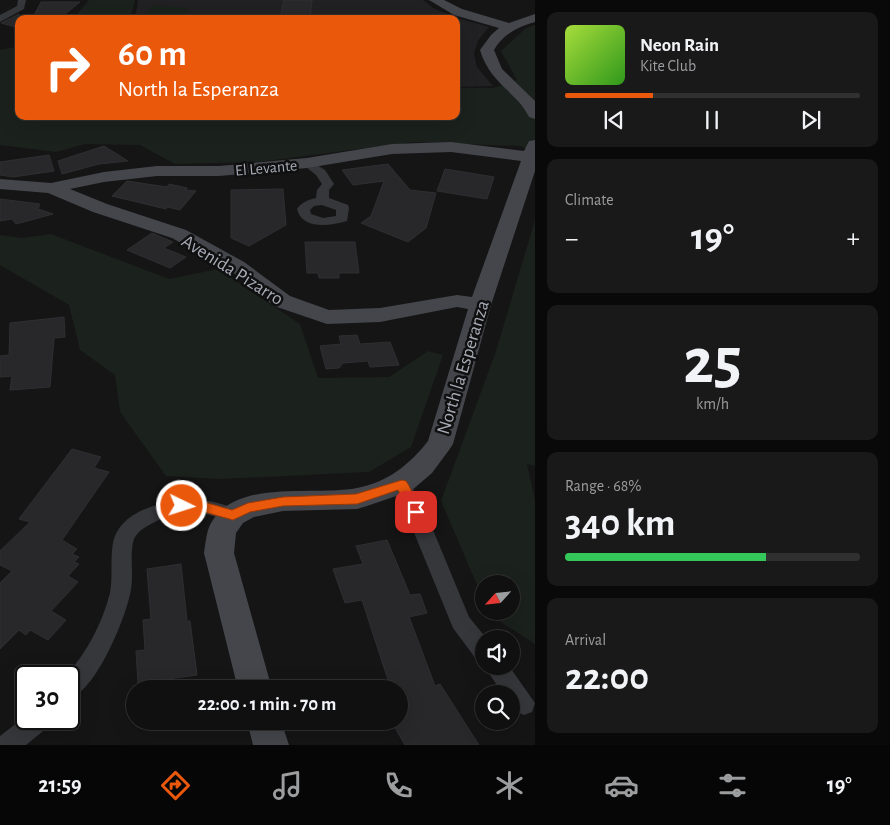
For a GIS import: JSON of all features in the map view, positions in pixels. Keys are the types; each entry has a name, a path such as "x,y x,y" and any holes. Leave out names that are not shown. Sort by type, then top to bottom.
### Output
{"street":[{"path":"0,19 21,7 22,0"},
{"path":"435,0 458,12 510,27"},
{"path":"535,18 510,27 493,38 486,50 495,73 523,98 535,114"},
{"name":"El Levante","path":"0,184 51,188 88,180 157,171 219,171 306,163 392,149 451,147 534,151"},
{"name":"North la Esperanza","path":"402,484 423,466 440,444 480,305 534,151"},
{"path":"306,163 306,173 322,196"},
{"path":"80,198 80,187 88,180"},
{"name":"Avenida Pizarro","path":"51,188 80,198 100,208 179,234 237,266 282,301 327,317 380,315 457,301 480,305"},
{"path":"252,680 230,602 219,553 222,530 233,515 248,508 283,502 357,499 402,484 416,512 461,622 475,640"},
{"path":"80,677 111,624 120,591 124,538 136,524 155,513 182,506 204,507 233,515"},
{"path":"502,675 524,704"},
{"path":"8,745 26,730"},
{"path":"267,730 271,745"}],"shaded area":[{"path":"89,0 135,0 130,15 76,15"},
{"path":"138,0 423,0 433,8 450,15 134,15"},
{"path":"153,5 190,8 185,15 144,15"},
{"path":"460,19 489,27 479,39 474,53 477,67 493,86 460,87"},
{"path":"535,25 535,153 520,146 413,142 259,162 175,164 140,145 85,144 56,152 0,145 0,50 15,47 15,120 460,120 460,88 493,88 517,80 501,51 526,28"},
{"path":"535,220 535,466 527,464 535,500 535,644 520,634 520,630 513,630 498,620 520,620 520,575 475,575 475,580 441,501 496,351"},
{"path":"51,234 169,279 218,269 300,324 318,378 389,377 428,351 443,355 411,447 369,472 220,479 166,476 120,412 115,375 80,350 69,305 0,265 0,235 22,238"}],"building":[{"path":"284,0 312,0 310,15 281,15"},
{"path":"41,2 80,2 64,15 34,15"},
{"path":"15,16 15,27 1,23"},
{"path":"104,146 128,161 99,164 62,174 58,161"},
{"path":"49,155 54,171 13,177 0,175 0,162"},
{"path":"388,164 410,190 436,193 426,228 408,242 361,223 371,216 384,181 353,185 342,170"},
{"path":"445,169 494,177 487,199 437,191"},
{"path":"127,181 167,187 169,184 187,188 186,190 196,191 180,210 167,207 166,209 112,196"},
{"path":"283,189 286,225 249,246 231,238 231,190"},
{"path":"0,199 40,204 38,209 53,214 16,224 12,219 0,221"},
{"path":"152,233 173,242 164,248 186,257 170,268 127,250"},
{"path":"305,242 355,242 359,273 339,273 339,278 319,278 318,273 307,273"},
{"path":"64,317 65,337 54,338 50,387 10,390 12,376 0,377 0,356 9,355 10,323"},
{"path":"357,335 360,344 390,342 399,365 370,367 368,361 343,363 339,368 326,369 320,346 341,344 339,336"},
{"path":"72,449 101,457 94,468 109,472 62,540 77,549 72,554 79,557 74,562 79,564 68,576 78,582 51,611 66,620 48,640 30,630 26,635 19,630 0,649 0,583 12,571 0,565 0,551 30,522 19,519"},
{"path":"387,540 410,595 420,594 427,613 409,617 435,686 440,684 479,745 405,745 396,730 408,730 408,680 388,680 362,600 345,603 333,569 363,564 356,546"},
{"path":"181,564 187,621 190,621 197,675 160,680 138,680 136,651 145,650 143,620 151,619 147,569"}],"route":[{"path":"182,506 204,507 233,515 248,508 266,504 357,499 402,484 416,512"}]}
